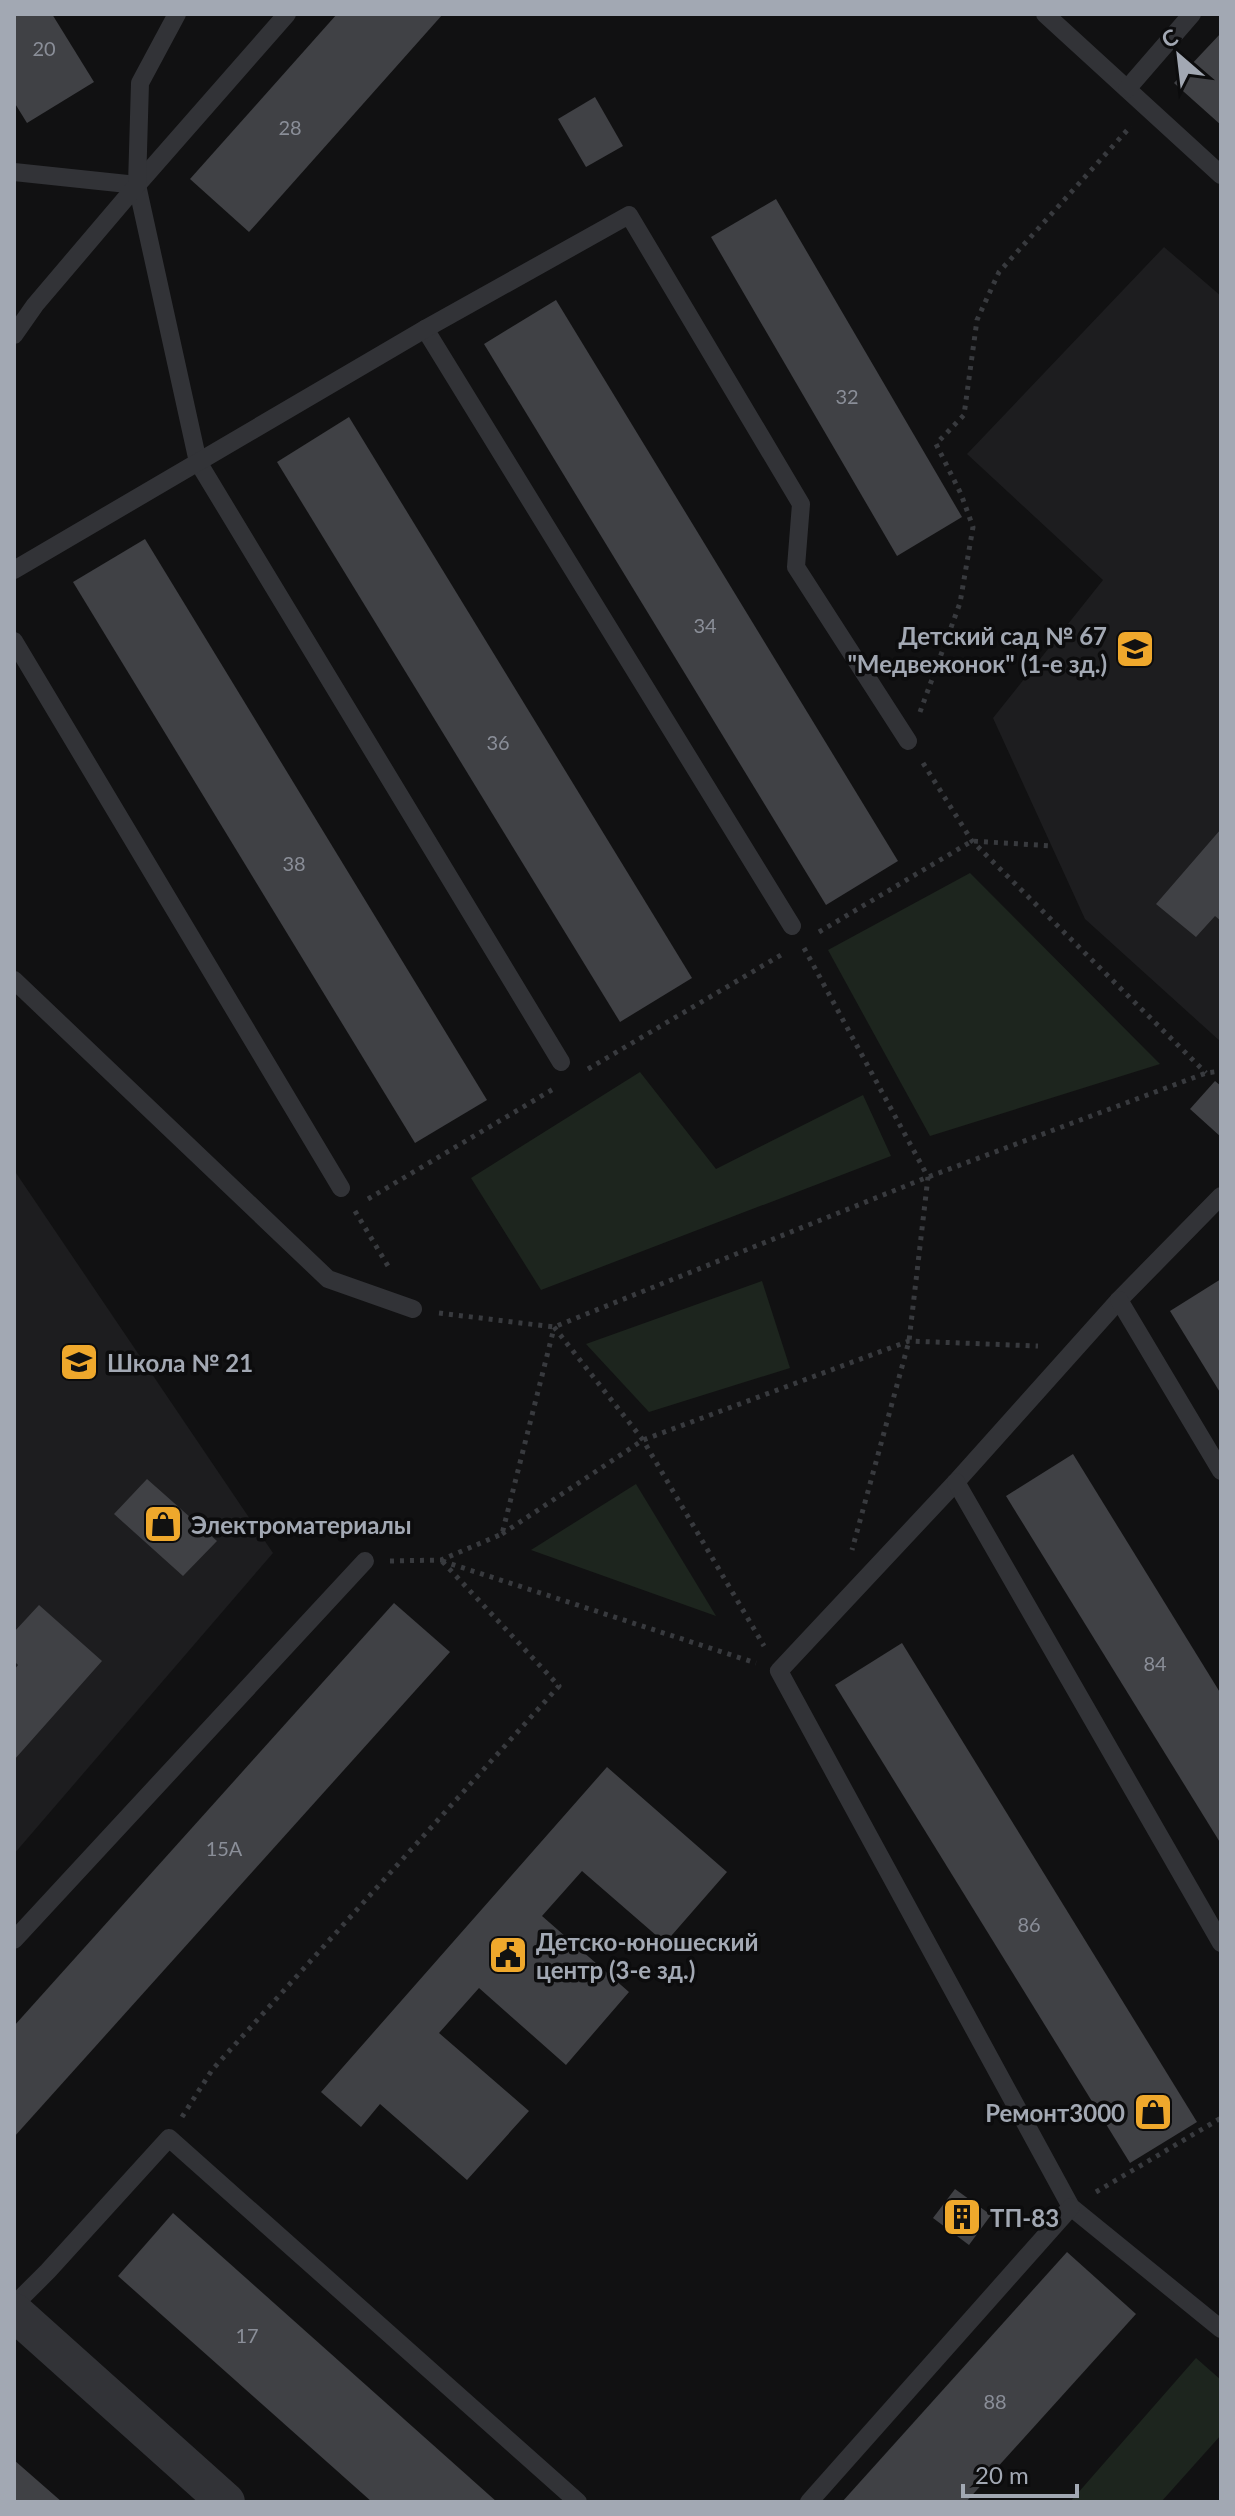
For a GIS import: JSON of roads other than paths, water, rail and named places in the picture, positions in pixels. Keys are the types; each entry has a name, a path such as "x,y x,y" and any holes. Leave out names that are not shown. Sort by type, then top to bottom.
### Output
{"street":[{"path":"14,2312 226,2502"}],"lane":[{"path":"177,14 140,83 137,185 198,462 561,1062"},
{"path":"14,335 35,305 137,185 287,14"},
{"path":"1045,14 1221,175"},
{"path":"1127,89 1192,14"},
{"path":"14,172 137,185"},
{"path":"14,570 425,329 629,215 801,504 796,567 908,741"},
{"path":"425,329 797,934"},
{"path":"14,641 341,1188"},
{"path":"14,980 328,1279 413,1309"},
{"path":"1221,1196 1075,1347 956,1482 779,1671 1071,2207 1221,2329"},
{"path":"1119,1300 1221,1471"},
{"path":"956,1482 1221,1943"},
{"path":"14,1940 365,1561"},
{"path":"14,2305 169,2138 578,2502"},
{"path":"809,2502 1071,2207"}],"place":[{"name":"Детский сад № 67 \"Медвежонок\" (1-е зд.)","path":"1135,649"},
{"name":"Школа № 21","path":"79,1362"},
{"name":"Электроматериалы","path":"163,1524"},
{"name":"Детско-юношеский центр (3-е зд.)","path":"508,1955"},
{"name":"Ремонт3000","path":"1153,2112"},
{"name":"ТП-83","path":"962,2217"}]}
